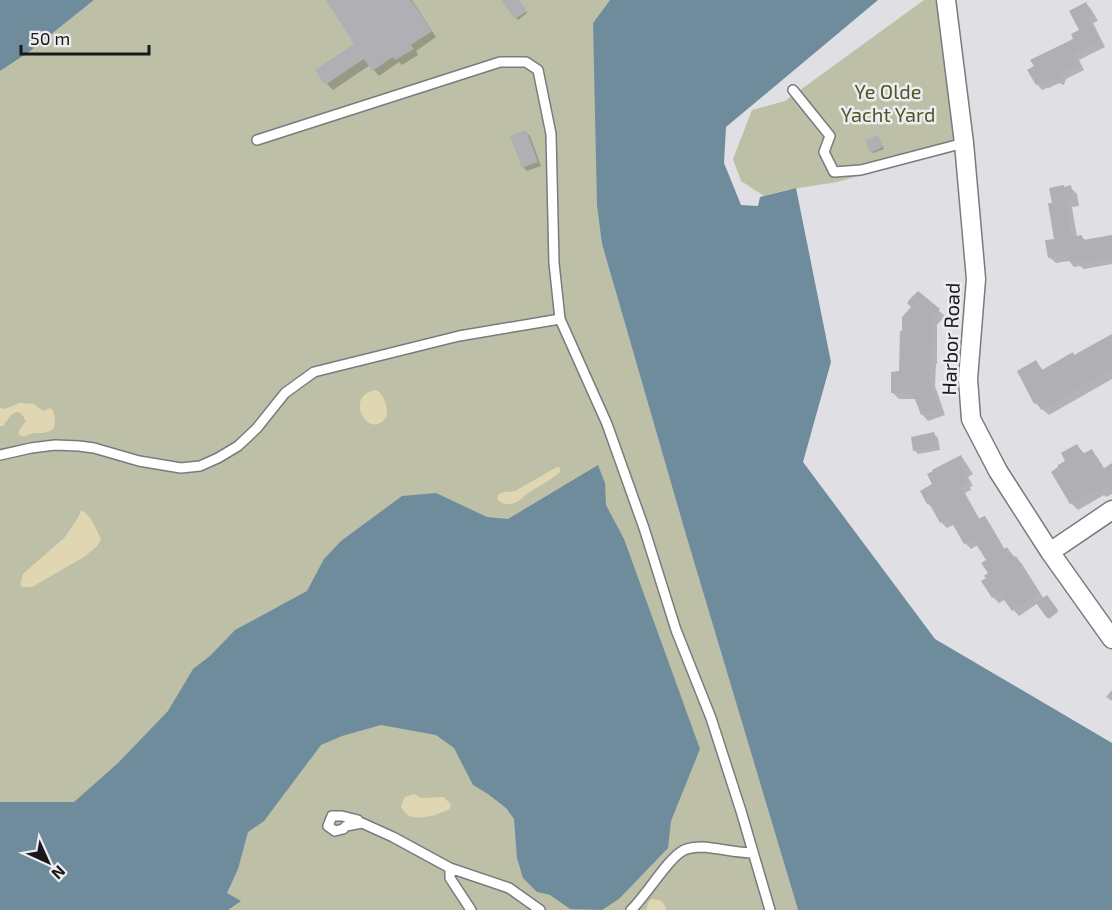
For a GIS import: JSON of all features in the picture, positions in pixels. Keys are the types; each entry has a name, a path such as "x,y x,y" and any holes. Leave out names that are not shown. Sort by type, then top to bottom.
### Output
{"street":[{"name":"Harbor Road","path":"946,0 964,143 976,279 968,378 970,419 998,471 1050,552 1112,639"},
{"path":"1050,552 1112,510"}],"lane":[{"path":"257,141 500,62 526,62 538,70 552,134 554,263 560,319 607,424 644,528 676,630 711,718 770,910"},
{"path":"793,90 830,136 824,152 834,172 861,170 964,143"},
{"path":"0,455 56,445 79,446 181,468 200,466 238,446 257,428 285,393 314,372 459,336 560,319"},
{"path":"358,820 332,816 328,826 335,831 362,823 450,868 509,888 540,910"},
{"path":"631,910 674,858 684,850 703,847 753,854"},
{"path":"450,868 450,878 471,910"}],"green space":[{"path":"94,0 610,0 593,23 602,244 798,910 0,910 0,71 29,52"},
{"name":"Ye Olde Yacht Yard","path":"924,0 938,0 958,147 837,182 764,196 741,181 733,159 752,110 785,101"}],"sand":[{"path":"376,390 385,401 387,416 380,423 373,424 362,415 360,408 361,400 366,394"},
{"path":"19,403 34,404 43,411 50,408 53,410 54,428 43,433 19,435 19,430 26,421 21,413 16,412 3,426 0,426 0,408 5,409"},
{"path":"557,467 560,468 560,472 516,503 505,504 497,499 499,494 515,491"},
{"path":"81,510 91,519 101,540 97,546 84,557 32,587 22,587 20,585 23,574 65,537"},
{"path":"414,794 421,798 444,797 451,805 449,810 434,815 414,817 405,813 401,806 405,797"},
{"path":"652,899 662,902 666,910 646,910"}],"water":[{"path":"0,0 94,0 29,52 0,71"},
{"path":"610,0 878,0 726,127 724,163 741,205 758,206 760,197 796,188 831,362 803,462 935,639 1112,743 1112,910 798,910 602,244 597,205 593,23"},
{"path":"598,465 605,483 606,505 624,539 700,749 671,821 668,848 619,899 602,910 570,909 550,895 537,892 523,878 517,858 514,819 506,808 473,785 454,748 436,735 381,725 342,736 321,745 264,821 248,832 238,869 227,893 241,901 228,910 0,910 0,802 74,802 118,763 168,711 193,669 210,656 235,630 307,591 324,559 341,541 402,496 436,493 487,517 508,519"}],"building":[{"path":"326,0 411,0 432,31 411,45 414,49 395,60 393,57 372,71 364,59 325,85 315,70 354,44"},
{"path":"501,0 519,0 527,11 515,19"},
{"path":"1086,2 1093,15 1088,17 1100,41 1074,54 1079,64 1060,73 1059,80 1053,78 1036,85 1027,70 1034,66 1030,60 1073,39 1071,34 1079,30 1069,11"},
{"path":"526,130 538,162 522,168 510,136"},
{"path":"878,135 883,147 870,153 865,140"},
{"path":"1064,185 1064,187 1071,185 1073,199 1066,201 1072,237 1082,235 1083,240 1112,235 1112,257 1076,263 1075,260 1066,261 1066,255 1048,258 1045,240 1054,239 1048,203 1052,203 1049,188"},
{"path":"918,291 940,309 932,318 929,379 939,409 921,415 913,394 891,393 891,372 899,371 902,317 911,307 908,301"},
{"path":"1112,334 1112,369 1041,410 1037,402 1034,404 1017,371 1036,360 1042,370 1073,352 1074,355"},
{"path":"934,432 937,446 913,451 911,437"},
{"path":"1077,444 1083,454 1092,449 1103,469 1112,463 1112,484 1099,492 1097,489 1070,504 1051,472 1065,461 1061,453"},
{"path":"961,455 968,468 963,470 968,479 960,487 978,519 985,516 1004,549 1007,547 1014,558 1016,556 1039,593 1012,611 1001,595 997,594 992,598 981,581 988,573 981,563 986,560 973,539 964,544 949,518 940,523 920,491 932,484 927,474"},
{"path":"1047,595 1058,610 1047,618 1036,603"}]}
